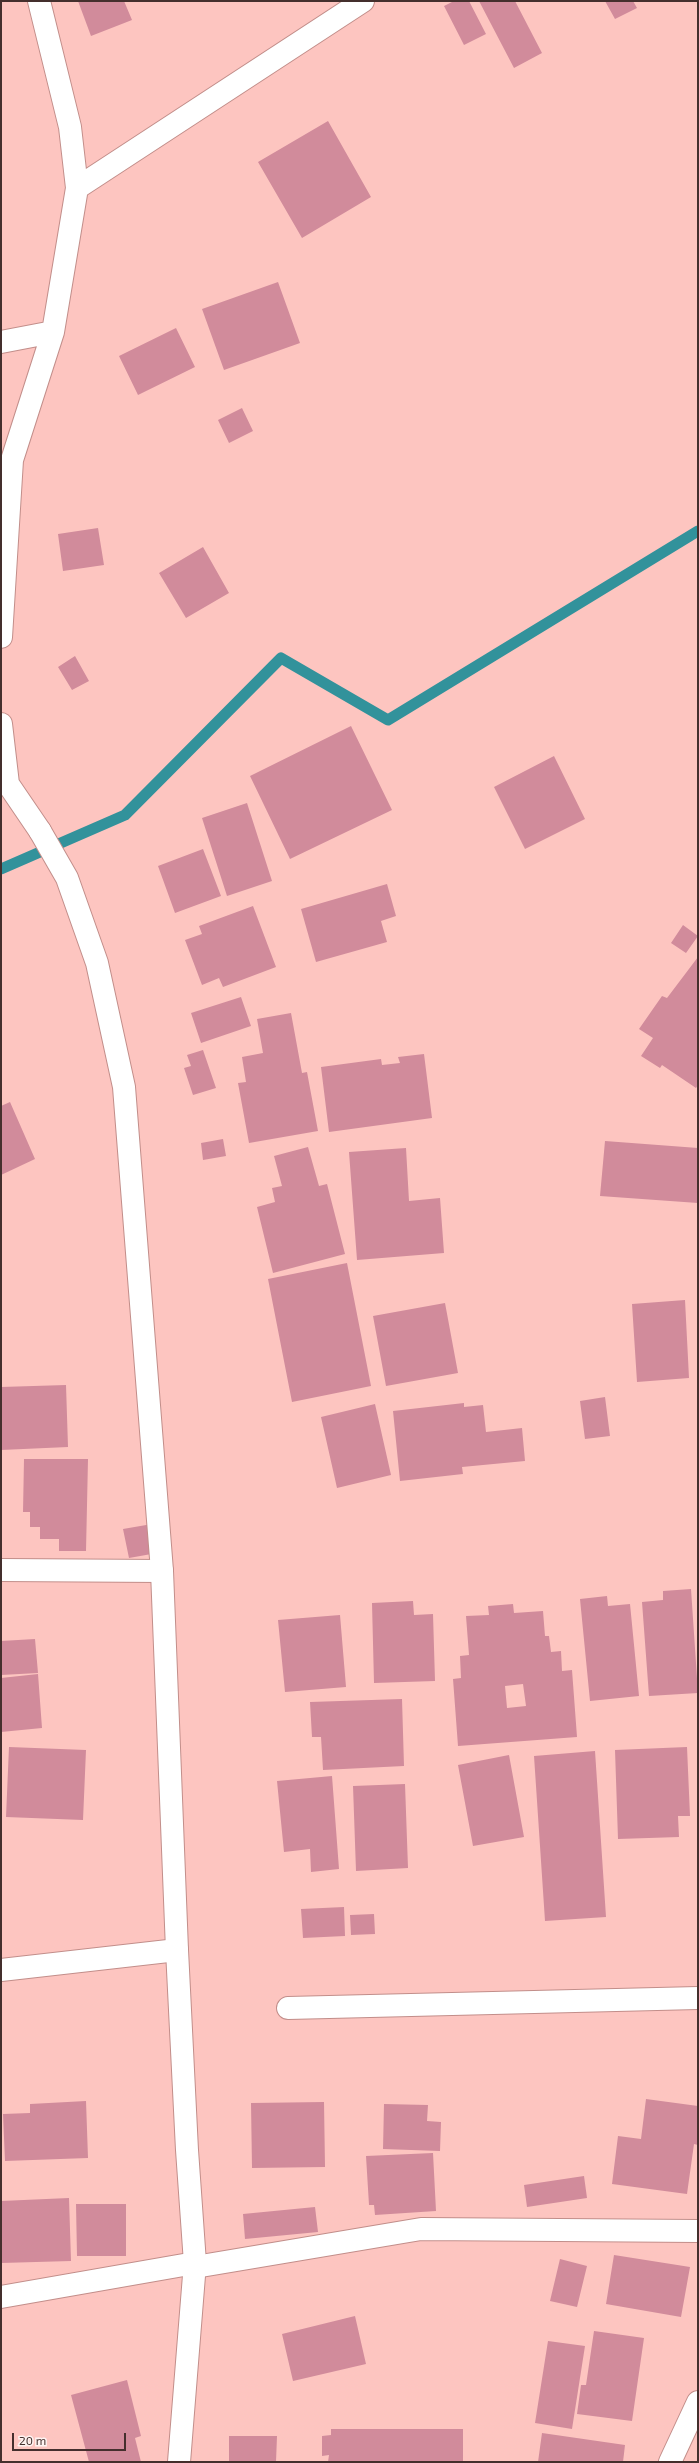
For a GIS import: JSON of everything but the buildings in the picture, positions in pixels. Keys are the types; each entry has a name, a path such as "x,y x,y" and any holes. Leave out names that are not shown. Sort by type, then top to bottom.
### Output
{"street":[{"path":"1,637 12,460 53,332 77,188 70,127 40,1"},
{"path":"77,188 363,1"},
{"path":"1,342 53,332"},
{"path":"1,724 5,788 40,831 67,878 97,963 124,1087 162,1571 177,1950 187,2150 195,2265 180,2462"},
{"path":"1,1570 162,1571"},
{"path":"1,1970 177,1950"},
{"path":"288,2008 698,1998"},
{"path":"1,2297 421,2229 698,2231"},
{"path":"670,2462 698,2402"}],"waterway":[{"path":"1,869 125,815 281,658 388,720 698,531"}]}
